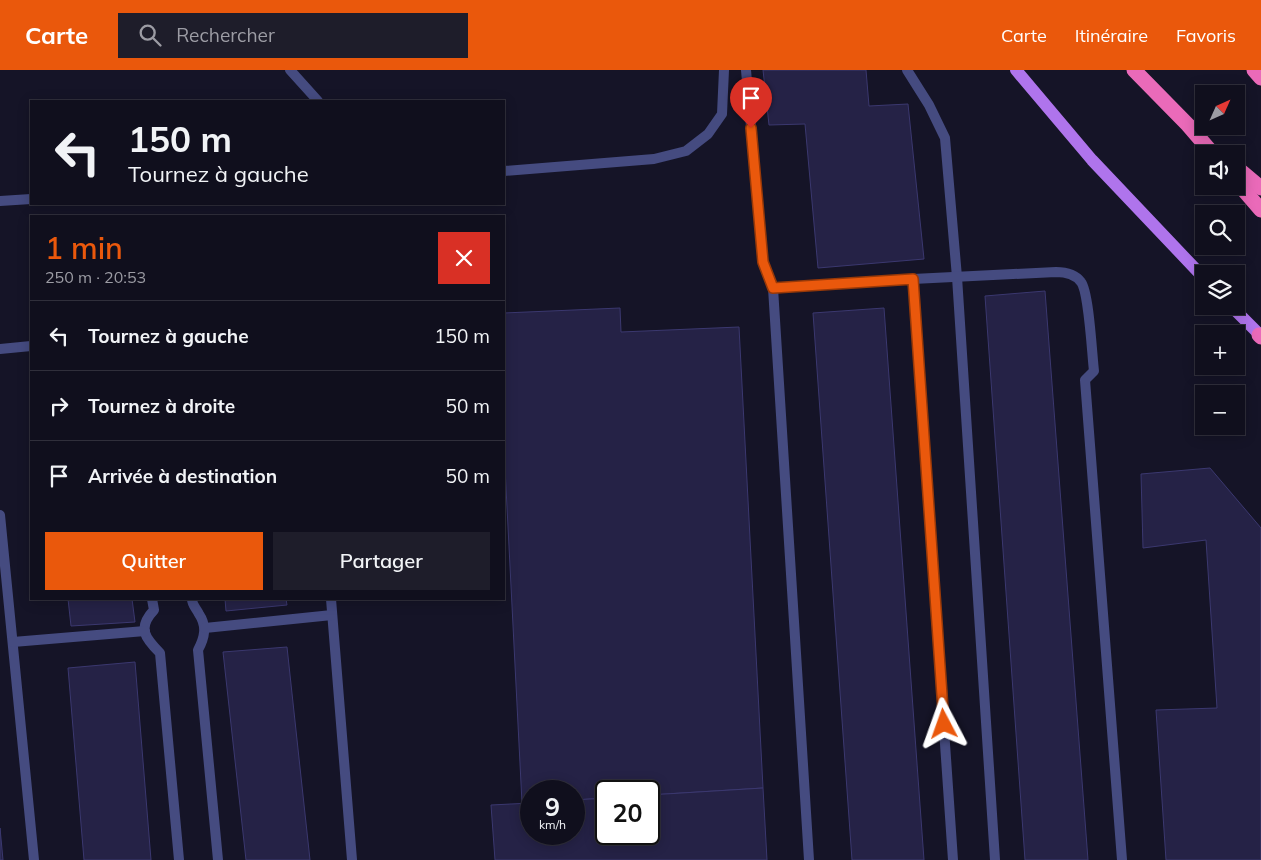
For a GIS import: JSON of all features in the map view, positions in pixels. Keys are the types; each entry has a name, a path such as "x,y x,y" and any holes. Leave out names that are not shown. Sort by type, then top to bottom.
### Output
{"highway":[{"path":"1134,70 1205,145"},
{"path":"1254,70 1261,78"},
{"path":"1188,125 1211,145"},
{"path":"1245,175 1261,188"},
{"path":"1245,191 1261,210"}],"main road":[{"path":"1016,70 1092,160 1195,269"},
{"path":"1240,315 1260,336"}],"lane":[{"path":"290,70 317,100"},
{"path":"505,171 654,159 686,151 708,134 722,114 724,70"},
{"path":"746,70 763,262 773,288 809,860"},
{"path":"907,70 929,105 945,138 957,276 995,860"},
{"path":"0,201 30,199"},
{"path":"773,288 957,276 1056,272 1068,273 1081,282 1086,297 1094,371 1084,380 1122,860"},
{"path":"913,279 953,860"},
{"path":"0,349 30,346"},
{"path":"0,515 34,860"},
{"path":"152,600 154,610 146,618 143,626 151,644 160,653 179,860"},
{"path":"192,600 205,628 204,638 198,650 218,860"},
{"path":"331,600 352,860"},
{"path":"205,628 332,615"},
{"path":"13,642 145,631"}],"building":[{"path":"763,70 866,70 869,106 908,104 924,259 818,268 805,124 769,125"},
{"path":"1045,291 1088,860 1025,860 985,296"},
{"path":"620,308 621,332 739,327 763,788 660,794 660,780 595,780 595,799 585,799 585,780 521,780 505,468 505,313"},
{"path":"884,308 924,860 852,860 813,313"},
{"path":"1210,468 1261,528 1261,860 1166,860 1156,710 1217,708 1206,540 1143,548 1141,474"},
{"path":"68,600 132,600 135,622 71,626"},
{"path":"225,600 286,600 287,605 226,611"},
{"path":"287,647 310,860 246,860 223,652"},
{"path":"135,662 151,860 84,860 68,668"},
{"path":"763,788 767,860 495,860 491,805 520,804 520,845 585,845 585,799 595,799 595,845 660,845 660,794"},
{"path":"0,828 3,860 0,860"}],"route":[{"path":"751,128 763,262 773,288 913,279 944,724"}]}
